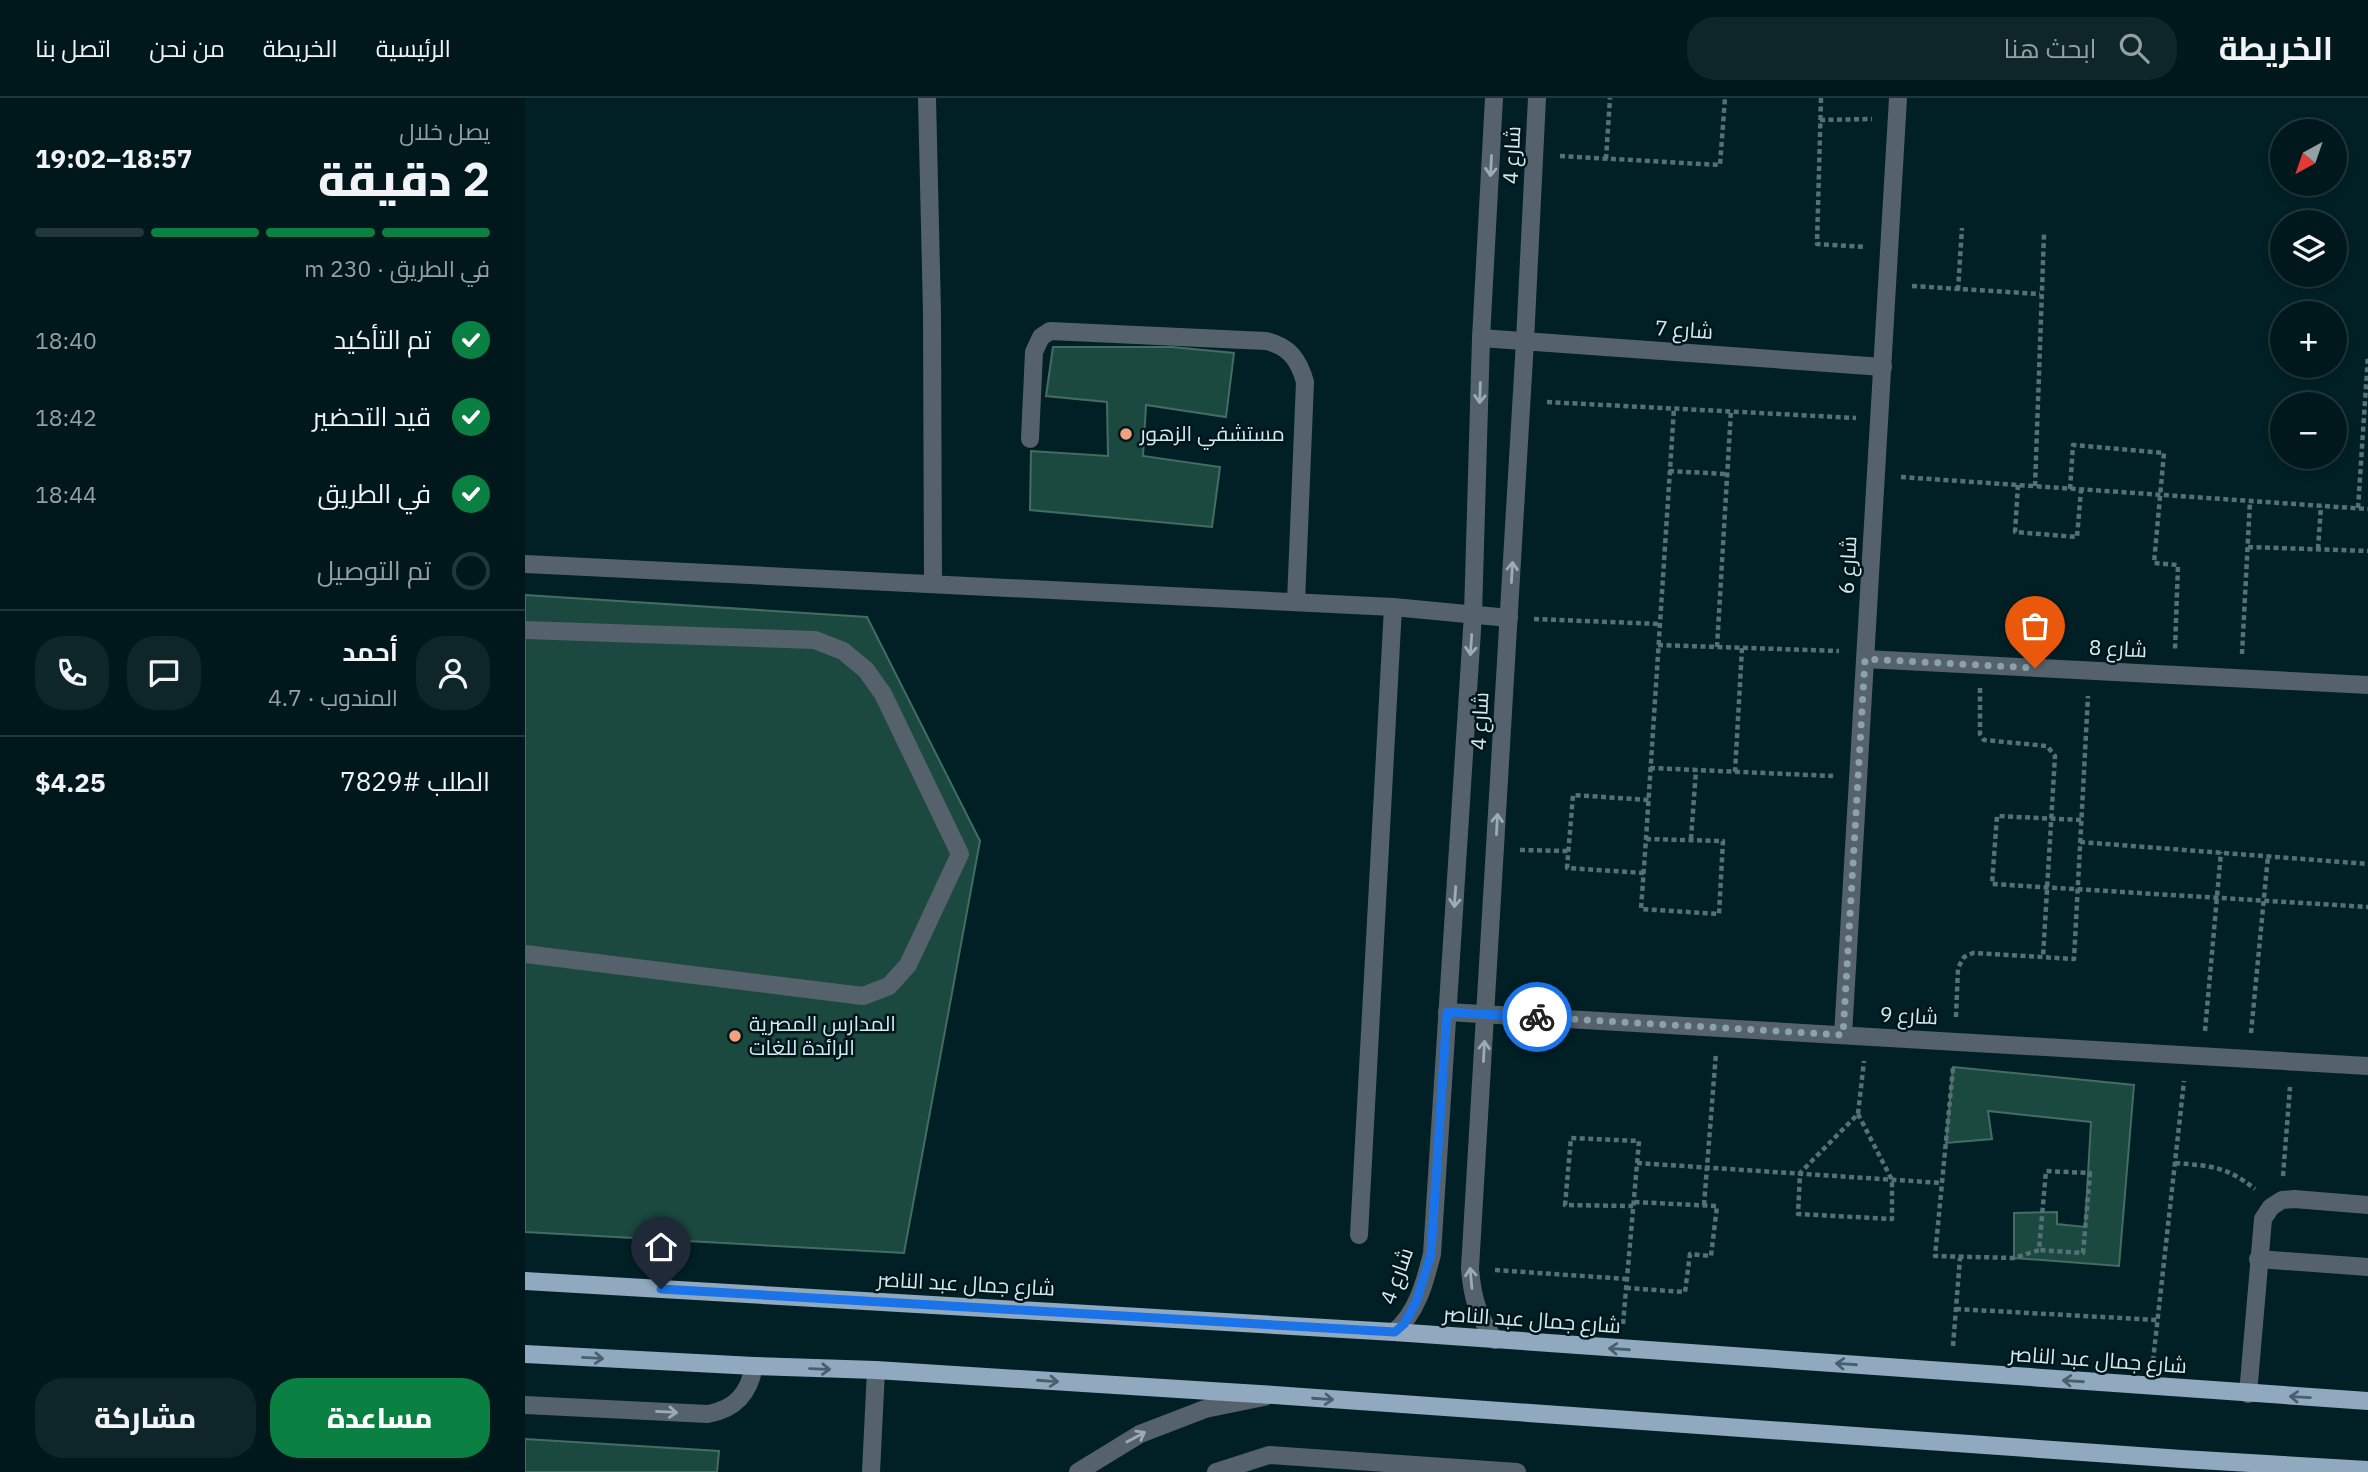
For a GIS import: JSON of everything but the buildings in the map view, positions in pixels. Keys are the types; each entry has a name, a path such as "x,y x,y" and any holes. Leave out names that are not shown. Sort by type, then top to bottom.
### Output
{"main road":[{"name":"شارع جمال عبد الناصر","path":"525,1280 1395,1332 2368,1401"},
{"path":"525,1354 876,1370 1274,1395 2186,1466 2368,1470"}],"street":[{"path":"927,98 932,325 933,584"},
{"name":"شارع 4","path":"1395,1332 1404,1324 1416,1302 1431,1254 1473,614 1481,338 1495,98"},
{"name":"شارع 4","path":"1496,1340 1475,1308 1469,1268 1522,401 1537,98"},
{"name":"شارع 6","path":"1843,1035 1898,98"},
{"path":"1030,439 1034,352 1041,337 1050,331 1266,341 1287,349 1295,357 1305,382 1296,602"},
{"name":"شارع 7","path":"1481,338 1883,367"},
{"path":"525,564 1393,607 1509,618"},
{"path":"1359,1235 1393,607"},
{"path":"525,630 815,640 843,651 866,670 883,694 960,855 908,965 889,986 863,996 525,954"},
{"name":"شارع 8","path":"1865,655 1980,665 2368,685"},
{"name":"شارع 9","path":"1447,1012 2368,1066"},
{"path":"2248,1394 2263,1219 2276,1203 2294,1199 2368,1205"},
{"path":"2258,1259 2368,1268"},
{"path":"525,1405 708,1414 731,1407 740,1399 752,1378 754,1366"},
{"path":"871,1472 876,1370"},
{"path":"1077,1472 1140,1434 1205,1409 1274,1395"},
{"path":"1216,1472 1269,1455 1517,1472"}],"path":[{"path":"1606,159 1610,98"},
{"path":"1535,155 1720,165 1725,98"},
{"path":"1821,98 1817,244 1889,248"},
{"path":"1820,120 1897,119"},
{"path":"1958,289 1962,228"},
{"path":"2035,486 2044,234"},
{"path":"1887,285 2040,294"},
{"path":"2358,508 2368,356"},
{"path":"1522,401 1879,419"},
{"path":"1646,839 1723,841 1719,914 1641,909 1674,408"},
{"path":"1717,647 1731,411"},
{"path":"2070,489 2073,445 2164,453 2154,563 2178,565 2174,675"},
{"path":"1669,471 1727,474"},
{"path":"1876,475 2368,509"},
{"path":"2018,485 2015,532 2077,537 2081,490"},
{"path":"2241,679 2250,501"},
{"path":"2318,549 2321,506"},
{"path":"2248,547 2368,551"},
{"path":"1509,618 1660,624"},
{"path":"1658,645 1865,655"},
{"path":"1735,772 1742,648"},
{"path":"1980,665 1982,737 1989,741 2047,746 2056,755 2043,957"},
{"path":"2039,1250 2046,1171 2090,1173 2083,1253 2039,1250 2014,1258 1935,1256 1955,1042 1958,968 1964,957 1973,953 2074,959 2090,670"},
{"path":"1650,768 1858,778"},
{"path":"1691,839 1696,770"},
{"path":"1644,873 1567,868 1568,851 1573,795 1649,800"},
{"path":"2081,820 1997,816 1992,884 2368,906"},
{"path":"2080,842 2368,864"},
{"path":"1495,849 1568,851"},
{"path":"2151,1386 2175,1163 2195,1056 2221,852"},
{"path":"2249,1059 2268,856"},
{"path":"1704,1205 1718,1027"},
{"path":"1858,1114 1800,1173 1798,1214 1892,1219 1892,1180 1858,1114 1867,1036"},
{"path":"2175,1163 2220,1167 2276,1203 2292,1061"},
{"path":"1621,1349 1626,1289 1634,1204 1639,1141 1570,1138 1565,1205 1634,1204 1717,1206 1711,1256 1690,1254 1685,1292 1626,1289"},
{"path":"1637,1163 1943,1183"},
{"path":"1951,1372 1960,1258"},
{"path":"1469,1268 1627,1279"},
{"path":"1956,1310 2158,1320"}],"way so far":[{"path":"1537,1017 1843,1035 1865,659 2035,668"}],"place":[{"name":"مستشفي الزهور","path":"1126,434"},
{"name":"المدارس المصرية الرائدة للغات","path":"735,1036"}],"route":[{"path":"661,1289 1395,1332 1404,1324 1416,1302 1431,1254 1447,1012 1537,1017"}]}
